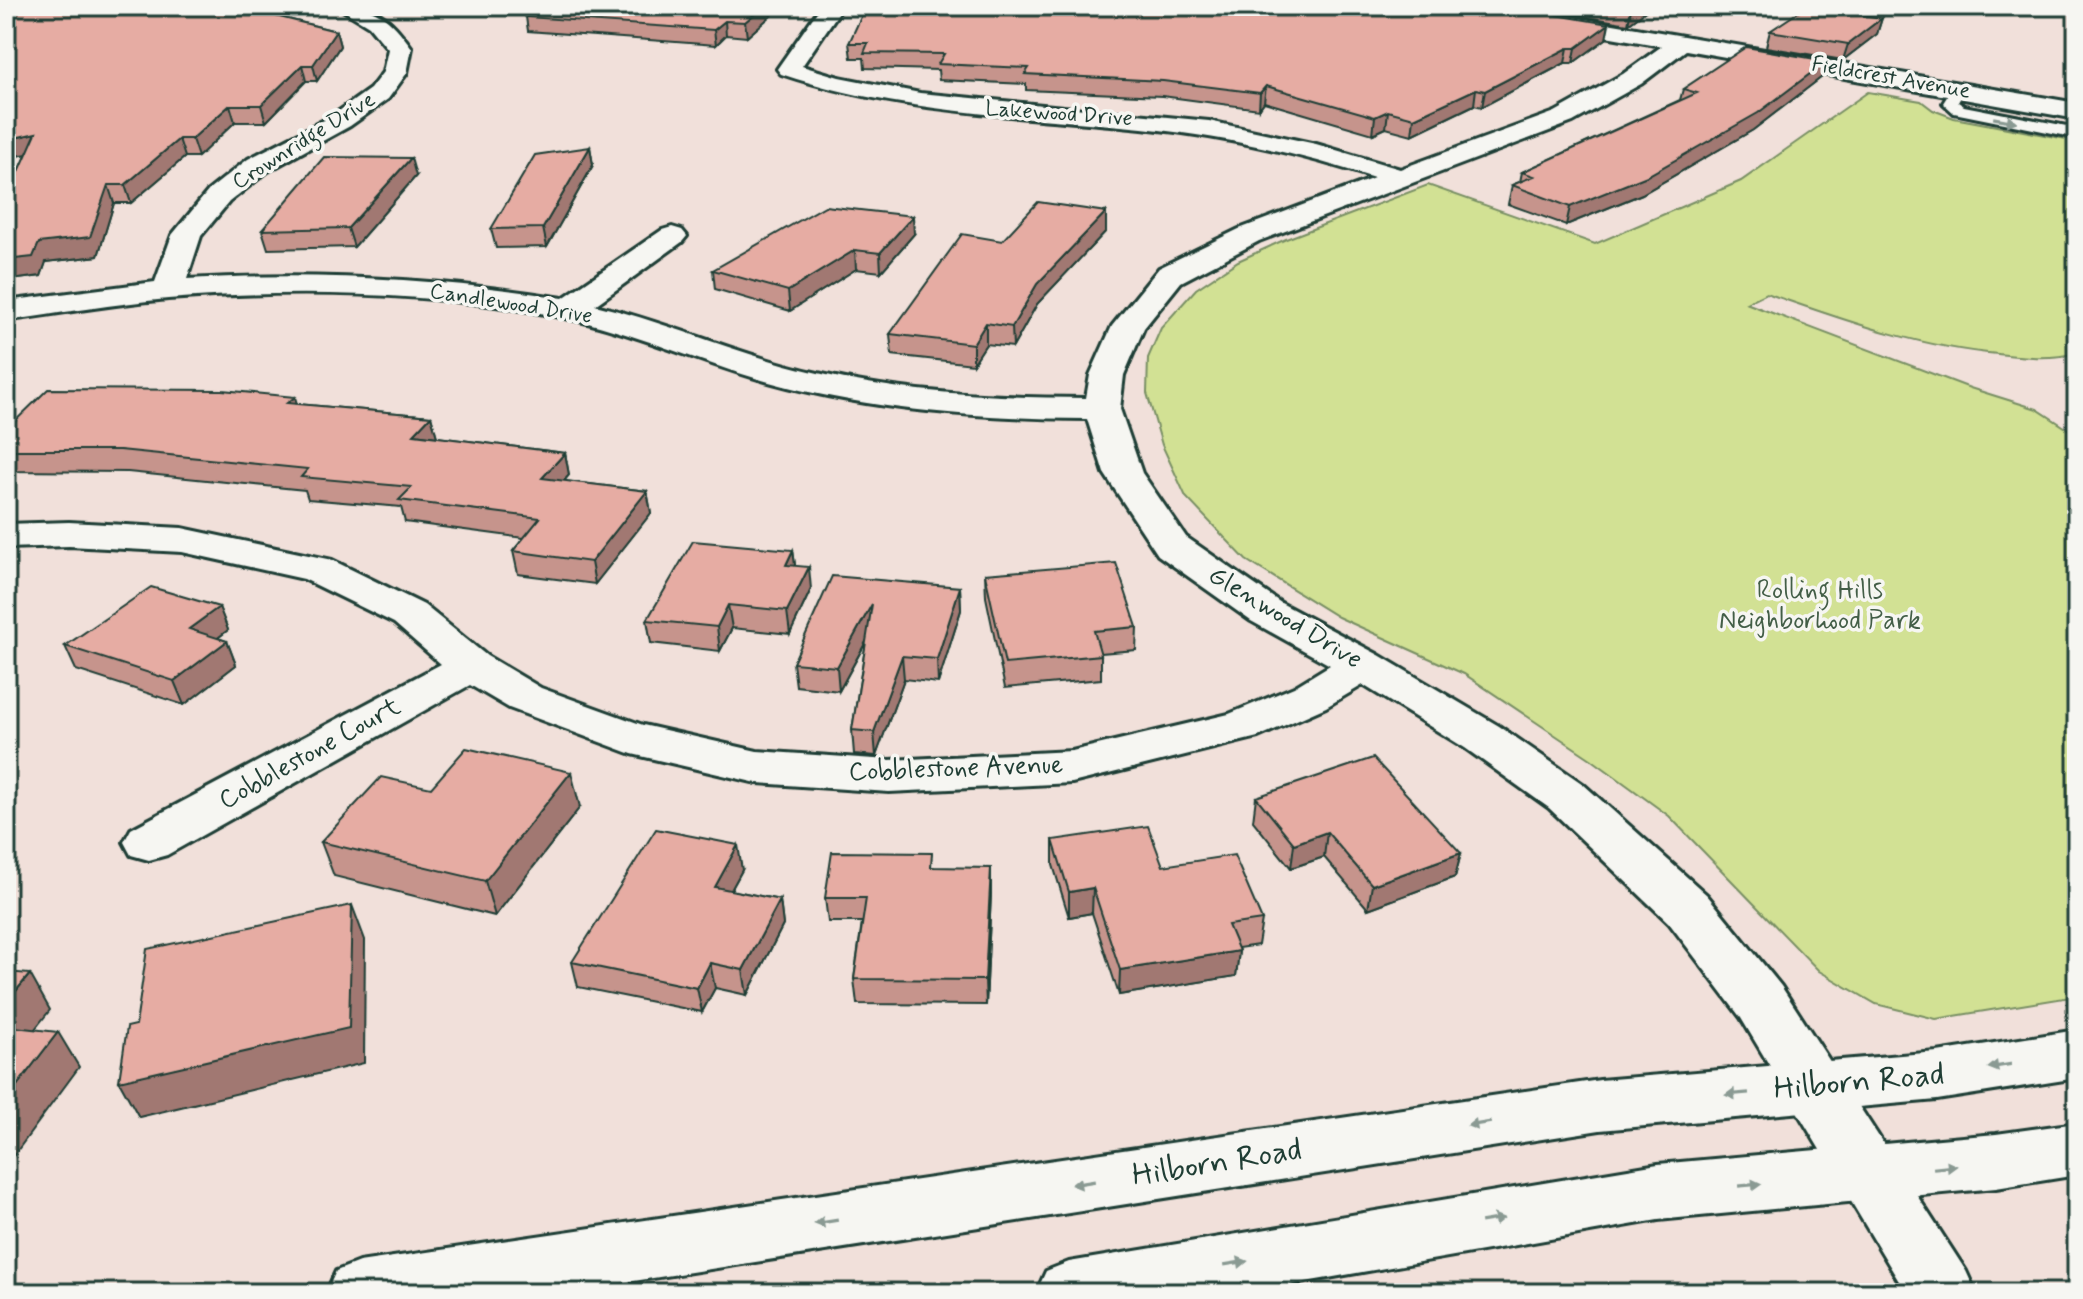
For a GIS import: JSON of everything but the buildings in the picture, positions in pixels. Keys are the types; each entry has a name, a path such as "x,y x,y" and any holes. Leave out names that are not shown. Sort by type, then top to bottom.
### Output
{"street":[{"name":"Crownridge Drive","path":"168,290 187,235 219,196 258,165 354,112 379,94 395,73 400,48 377,21 347,6"},
{"name":"Lakewood Drive","path":"832,6 789,69 870,92 931,103 1143,120 1226,131 1300,146 1403,179"},
{"name":"Fieldcrest Avenue","path":"1469,6 2077,111"},
{"name":"Glenwood Drive","path":"1683,42 1632,79 1564,117 1249,235 1170,275 1128,326 1107,375 1102,409 1123,473 1172,546 1266,612 1363,665 1482,737 1566,796 1688,909 1751,989 1943,1293"},
{"path":"568,309 672,236"},
{"name":"Candlewood Drive","path":"6,311 168,290 272,286 397,288 491,297 568,309 635,326 780,374 866,395 970,405 1102,409"},
{"name":"Cobblestone Avenue","path":"6,536 69,534 182,540 317,569 409,614 471,666 525,698 632,738 757,767 889,776 1072,767 1242,726 1310,697 1363,665"},
{"name":"Cobblestone Court","path":"149,842 471,666"},
{"name":"Hilborn Road","path":"359,1293 1584,1108 1937,1076 2077,1054"},
{"path":"1069,1293 1658,1192 1867,1175 2077,1149"}],"lane":[{"path":"1958,90 1950,103 1959,110 2077,133"}],"green space":[{"name":"Rolling Hills Neighborhood Park","path":"1868,92 1921,101 1933,110 1954,118 2077,141 2077,353 2038,357 1968,350 1880,331 1766,293 1746,303 1970,388 2037,409 2077,435 2077,996 1936,1019 1876,1004 1819,971 1669,816 1591,759 1464,674 1338,617 1246,560 1186,497 1162,445 1147,393 1148,358 1161,328 1196,289 1238,261 1286,239 1428,185 1595,244 1741,181"}]}
